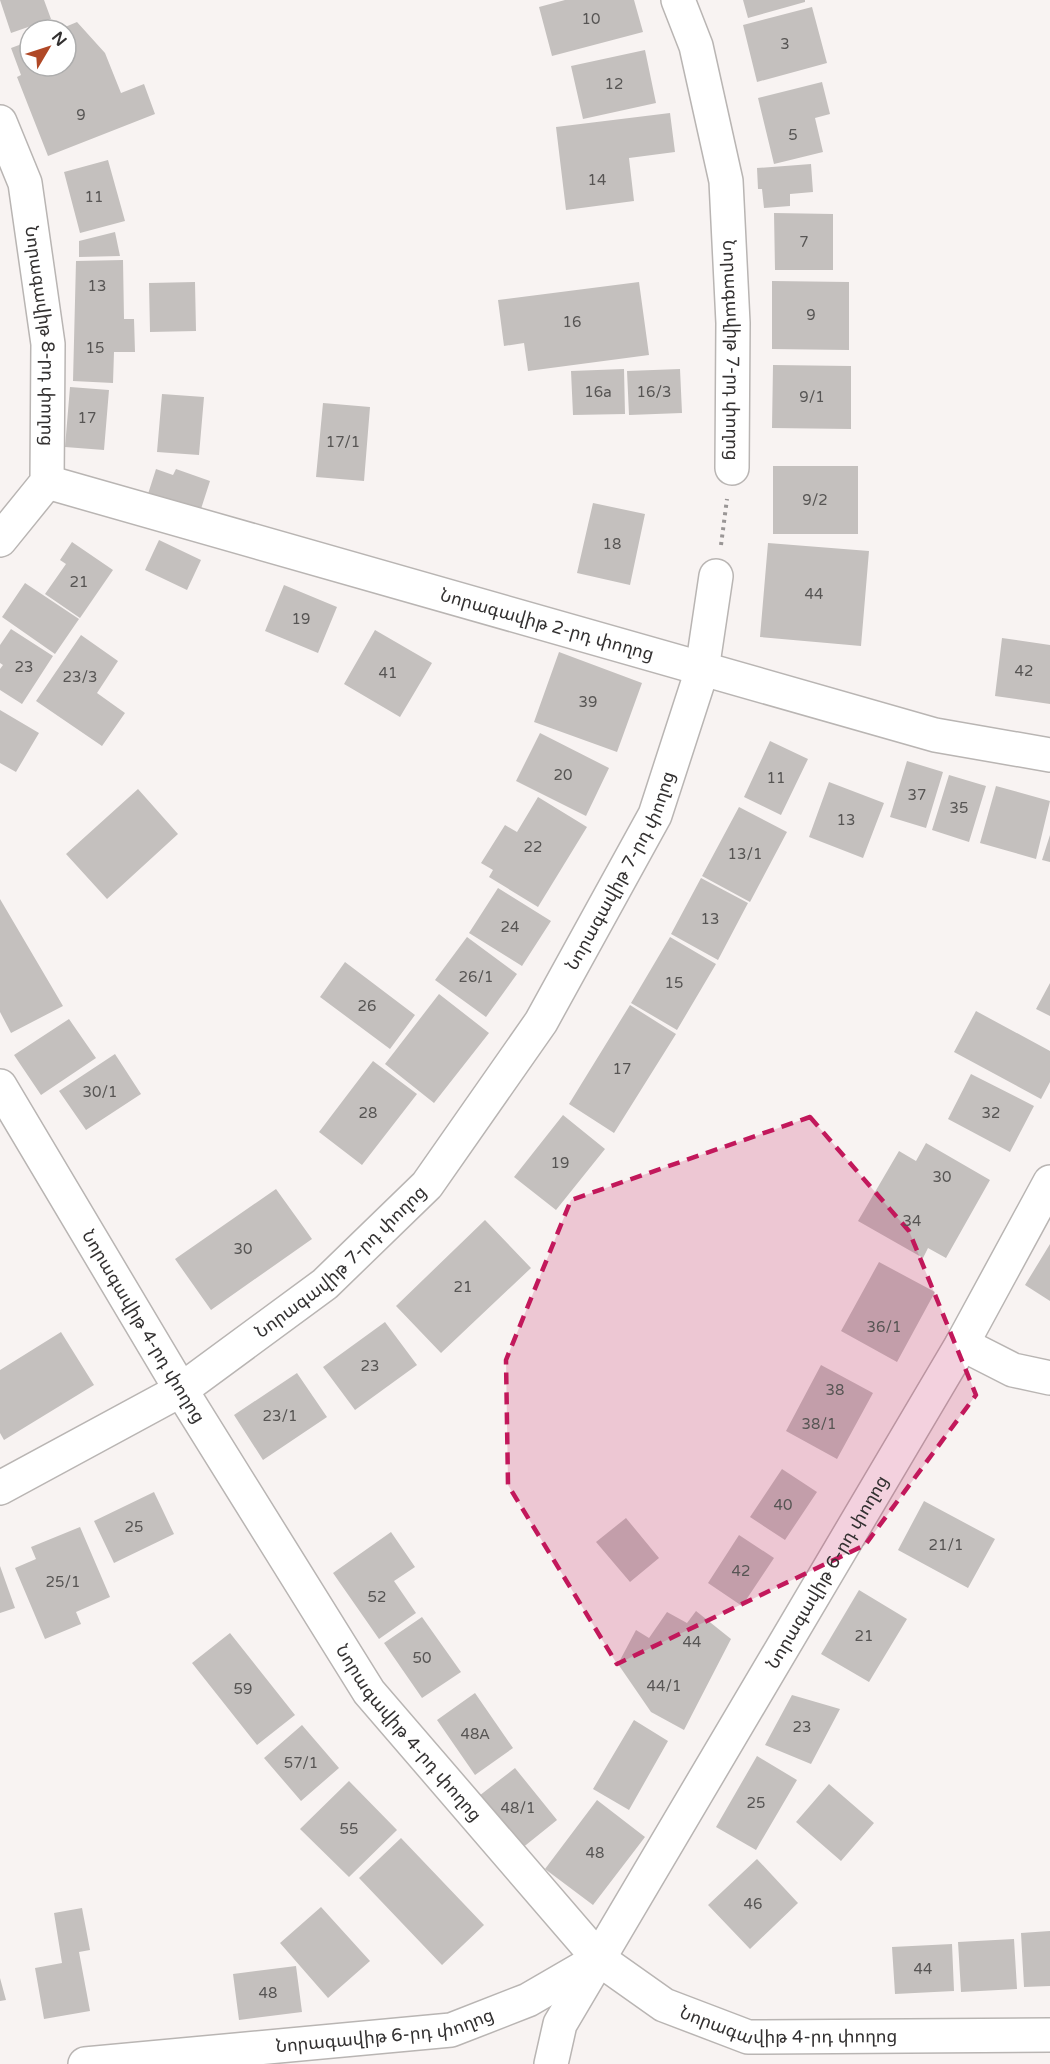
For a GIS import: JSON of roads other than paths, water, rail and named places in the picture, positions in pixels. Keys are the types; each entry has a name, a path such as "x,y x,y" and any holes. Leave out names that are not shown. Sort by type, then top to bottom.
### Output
{"street":[{"name":"Նորագավիթ 7-րդ փողոց","path":"678,0 696,46 726,182 734,323 732,468"},
{"name":"Նորագավիթ 8-րդ փողոց","path":"0,122 25,183 48,344 47,482"},
{"path":"0,540 47,482"},
{"name":"Նորագավիթ 2-րդ փողոց","path":"47,482 935,735 1050,755"},
{"name":"Նորագավիթ 7-րդ փողոց","path":"0,1488 181,1390 325,1284 427,1185 541,1022 655,815 702,670 716,576"},
{"name":"Նորագավիթ 4-րդ փողոց","path":"0,1086 181,1390 369,1692 599,1959 664,2006 748,2037 1050,2035"},
{"name":"Նորագավիթ 6-րդ փողոց","path":"551,2064 561,2024 962,1344 1050,1182"},
{"path":"962,1344 1013,1370 1050,1378"},
{"name":"Նորագավիթ 6-րդ փողոց","path":"85,2064 451,2030 528,2000 599,1959"}]}
